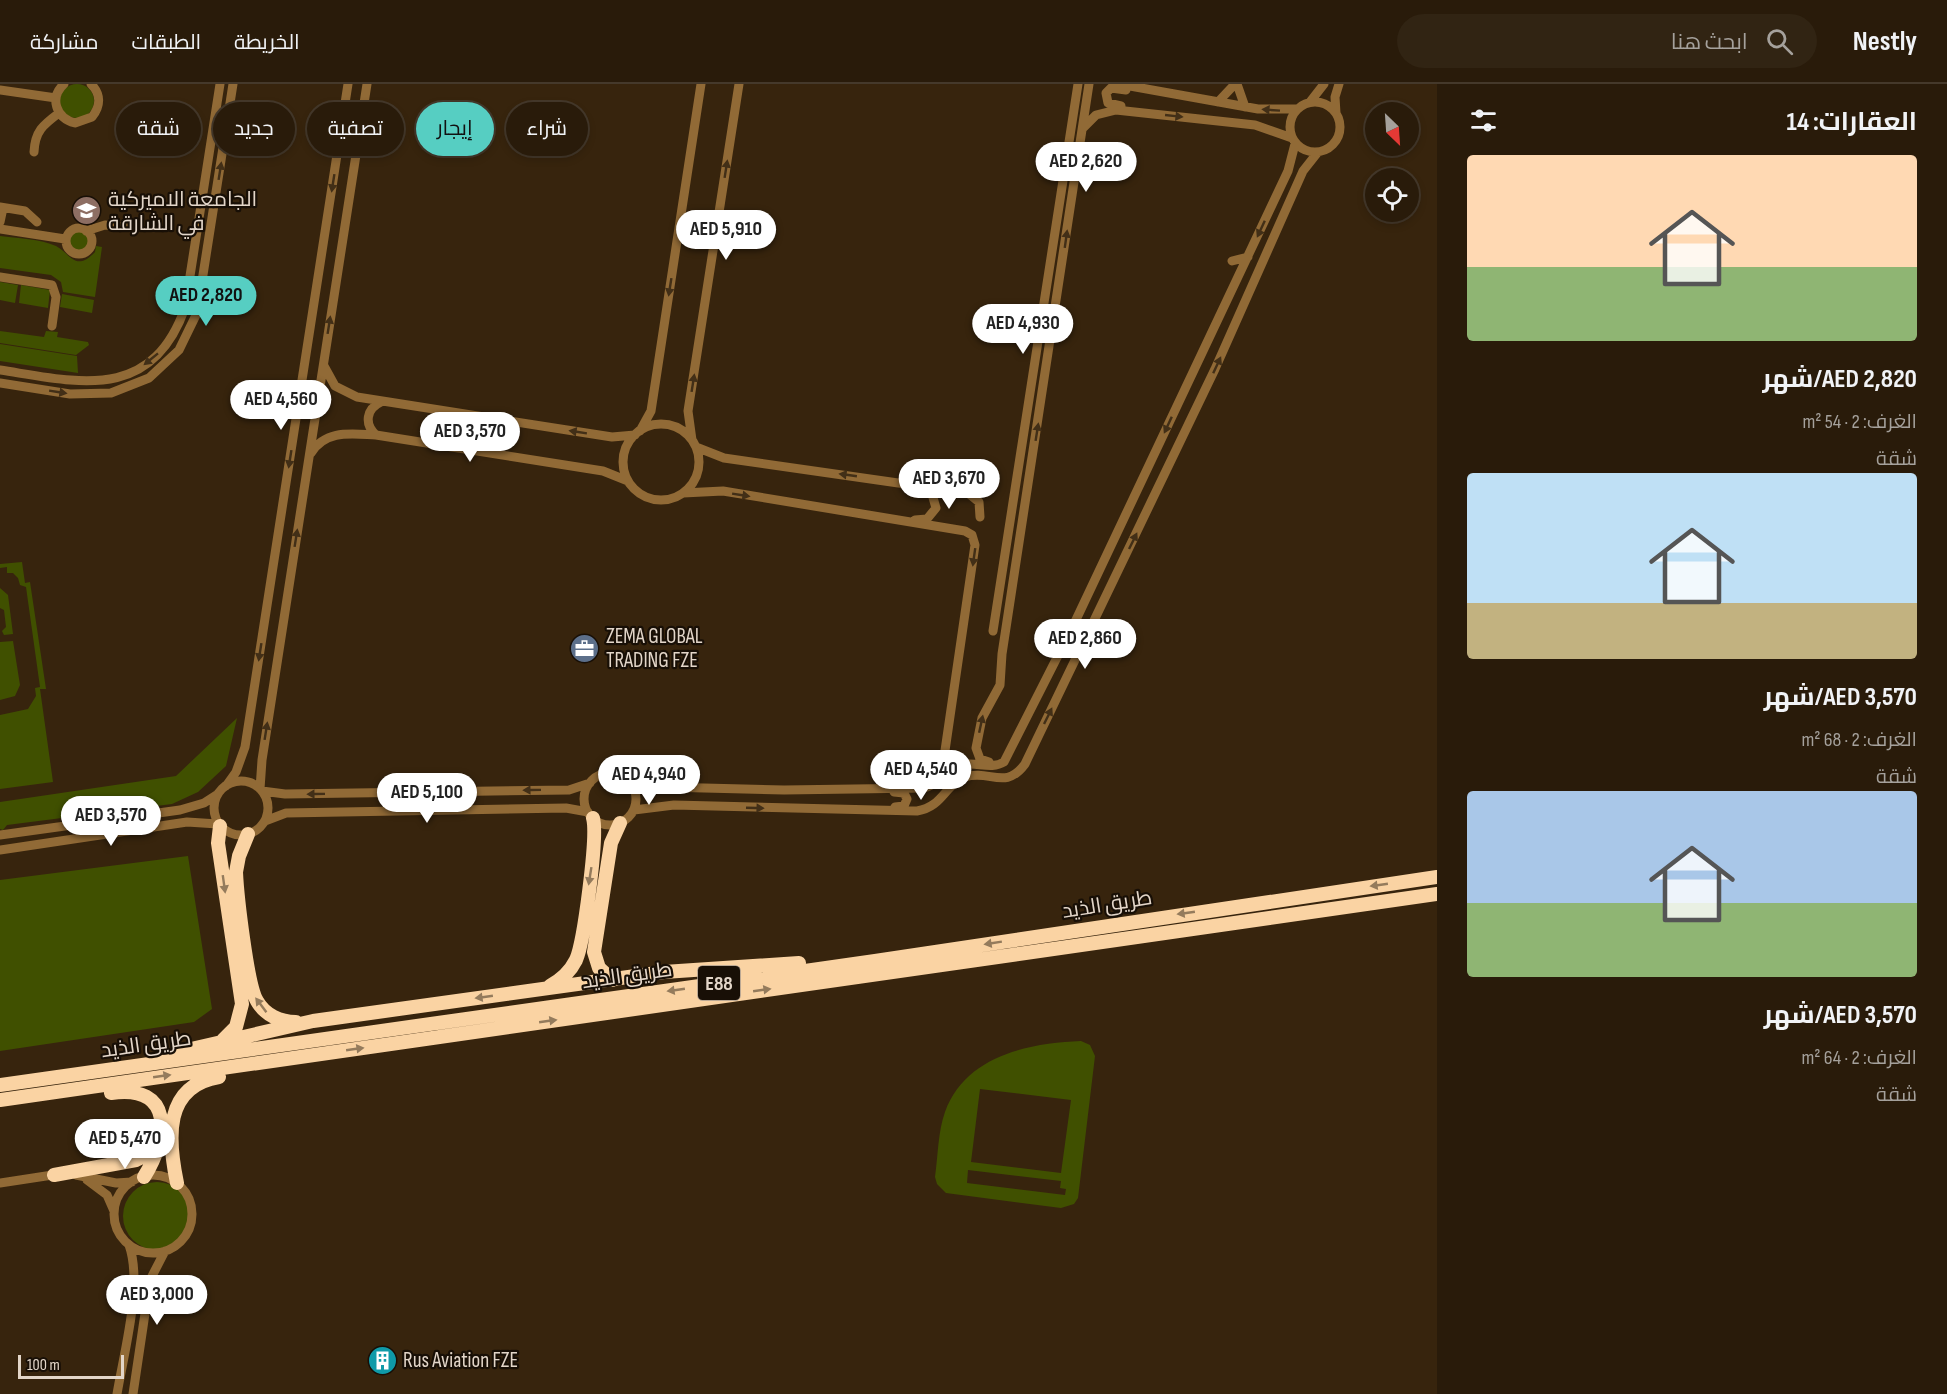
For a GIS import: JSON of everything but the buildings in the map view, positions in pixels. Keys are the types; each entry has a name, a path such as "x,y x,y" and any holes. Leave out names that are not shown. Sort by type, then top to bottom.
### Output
{"highway":[{"path":"545,989 568,971 579,952 595,839 590,815"},
{"path":"612,980 599,968 594,952 611,843 621,823"},
{"path":"217,1043 236,1027 242,1004 218,843 219,825"},
{"path":"248,834 240,852 236,872 253,991 261,1007 276,1018 294,1023 681,970 774,966 856,955 875,961"},
{"name":"طريق الذيد","path":"0,1085 875,961 1437,877"},
{"name":"طريق الذيد","path":"4,1099 1437,894"},
{"path":"141,1066 160,1055 313,1021"},
{"path":"177,1184 172,1159 172,1134 177,1109 188,1088 203,1080 273,1069 299,1057"},
{"path":"4,1099 40,1102 125,1091 139,1092 151,1098 159,1110 161,1134 156,1155 138,1179"},
{"path":"61,1175 136,1160 151,1149 161,1134"}],"street":[{"path":"63,84 56,98 59,113 75,123 92,117 98,106 95,85"},
{"path":"0,370 70,381 104,382 120,378 149,362 171,338 185,308 220,84"},
{"path":"0,383 70,394 111,393 149,378 179,350 197,314 233,84"},
{"path":"0,835 180,810 204,803 218,794 236,772 245,747 348,84"},
{"path":"265,821 268,806 261,790 262,760 367,84"},
{"path":"628,481 624,467 625,453 651,411 701,84"},
{"path":"683,493 696,476 699,461 688,411 740,84"},
{"path":"993,631 1078,84"},
{"path":"1014,745 1002,759 994,762 982,760 976,753 983,714 996,693 1000,680 1003,643 1089,84"},
{"path":"1119,84 1273,111 1297,109 1310,102 1324,84"},
{"path":"1218,102 1236,84 1245,107"},
{"path":"1082,130 1092,118 1106,111 1143,113 1255,125 1294,141 1306,151 1318,152 1330,148 1338,138 1340,125 1336,113 1335,97 1339,84"},
{"path":"1138,89 1111,88 1106,93 1106,99 1110,104 1143,113"},
{"path":"0,90 56,98"},
{"path":"1310,102 1322,103 1336,113"},
{"path":"226,786 241,781 261,790 285,794 569,790 590,783 608,773 619,774 630,782 664,787 784,790 923,788 940,780 950,770 965,764 1001,765 1022,730 1288,171 1294,141 1289,125 1297,109"},
{"path":"34,152 35,138 39,129 59,113"},
{"path":"0,850 187,822 219,825 235,835 248,834 258,829 265,821 280,814 297,812 566,808 590,815 603,824 621,823 634,810 664,805 921,810 938,802 962,778 1015,776 1025,764 1215,369 1303,171 1318,152"},
{"path":"0,222 1,208 29,213 37,222"},
{"path":"86,231 105,225 134,228"},
{"path":"79,228 91,236 92,243 83,254 70,252 65,239 72,230 79,228"},
{"path":"0,229 65,239"},
{"path":"1232,261 1248,257"},
{"path":"0,277 52,285 56,297 52,326"},
{"path":"323,364 329,379 341,391 381,402 612,437 638,433 664,424 680,429 694,444 724,458 971,494 979,502 980,517"},
{"path":"376,435 370,428 368,415 373,407 381,402"},
{"path":"309,455 318,443 331,436 345,433 376,435 603,471 628,481 641,494 656,499 671,498 683,493 715,490 965,531 972,535 975,543 940,780"},
{"path":"898,520 924,520 930,517 936,508 936,500 929,492 906,484"},
{"path":"1022,730 1029,739 1037,739"},
{"path":"630,782 636,795 634,810"},
{"path":"590,783 585,795 590,815"},
{"path":"875,810 902,807 907,800 902,792 877,789"},
{"path":"218,794 213,806 219,825"},
{"path":"61,1175 84,1179 100,1188 115,1212"},
{"path":"0,1183 61,1175 88,1176 116,1183 161,1177 177,1184 188,1196 191,1221 182,1240 165,1251 150,1280 133,1394"},
{"path":"117,1394 135,1284 135,1264 129,1245 117,1228 115,1212 120,1195 138,1179"},
{"path":"129,1245 143,1252 165,1251"}],"green space":[{"path":"77,84 89,89 94,101 89,113 77,118 65,113 60,101 65,89"},
{"path":"79,231 86,234 89,241 86,248 79,251 72,248 69,241 72,234"},
{"path":"0,236 50,244 78,261 88,258 95,252 96,246 102,247 95,297 63,292 61,282 51,275 0,268"},
{"path":"0,282 18,285 15,303 0,300"},
{"path":"21,285 50,290 48,308 19,303"},
{"path":"62,294 94,300 92,313 60,307"},
{"path":"0,331 44,337 46,331 58,332 57,337 88,342 89,345 76,355 0,343"},
{"path":"0,344 77,356 78,373 0,361"},
{"path":"22,562 25,583 30,582 46,689 40,689 53,782 0,789 0,715 28,709 36,696 35,688 40,687 26,587 20,585 13,573 7,573 7,567 0,568 0,564"},
{"path":"0,588 8,595 13,634 4,635 2,631 6,627 4,610 0,608"},
{"path":"13,641 20,685 15,696 0,700 0,642"},
{"path":"237,718 226,766 198,792 172,804 7,825 3,830 0,829 0,802 176,776"},
{"path":"188,856 212,1009 194,1022 0,1051 0,880"},
{"path":"1081,1041 1090,1045 1095,1056 1078,1198 1074,1204 1061,1208 946,1193 937,1184 935,1177 943,1119 954,1093 983,1065 1001,1056 1040,1045","holes":["980,1089 1071,1100 1061,1173 971,1162","968,1170 1061,1181 1060,1188 1066,1189 1065,1195 967,1183"]},
{"path":"150,1182 164,1182 176,1187 186,1197 191,1216 186,1235 176,1245 164,1250 150,1250 138,1245 128,1235 123,1223 123,1209 128,1197 138,1187"}],"place":[{"name":"الجامعة الاميركية في الشارقة","path":"87,211"},
{"name":"ZEMA GLOBAL TRADING FZE","path":"585,648"},
{"name":"Rus Aviation FZE","path":"382,1360"}]}
